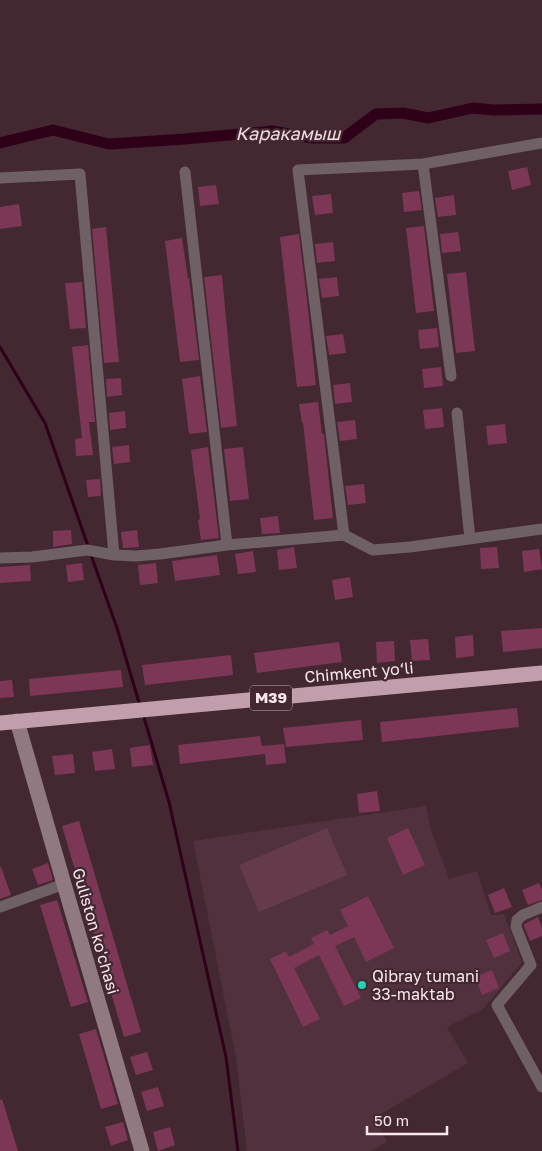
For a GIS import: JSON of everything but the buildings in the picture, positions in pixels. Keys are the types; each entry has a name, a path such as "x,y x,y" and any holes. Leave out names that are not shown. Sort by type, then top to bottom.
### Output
{"highway":[{"name":"Chimkent yo‘li","path":"0,723 542,673"}],"main road":[{"name":"Guliston ko'chasi","path":"17,721 142,1151"}],"street":[{"path":"344,535 298,170 423,164 542,143"},
{"path":"423,164 451,376"},
{"path":"185,172 227,545"},
{"path":"0,178 80,174 114,556"},
{"path":"457,413 470,539"},
{"path":"0,558 87,550 114,556 136,556 227,545 344,535 373,550 410,547 542,529"},
{"path":"0,907 64,884"},
{"path":"542,907 522,915 517,920 516,927 531,965 497,1005 542,1088"}],"shaded area":[{"name":"Qibray tumani 33-maktab","path":"426,806 431,830 449,879 477,871 491,915 504,914 522,962 483,1009 447,1027 468,1063 374,1118 387,1142 370,1151 247,1151 236,1057 193,841"},
{"path":"327,828 347,875 259,912 239,865"}],"waterway":[{"name":"Каракамыш","path":"0,143 53,130 109,144 272,131 312,138 344,138 376,114 403,113 428,118 473,108 493,110 542,109"},
{"path":"0,347 45,423 88,546"},
{"path":"91,555 117,628 140,706"},
{"path":"143,714 169,802 226,1057 238,1151"}],"place":[{"name":"Qibray tumani 33-maktab","path":"362,985"}]}
